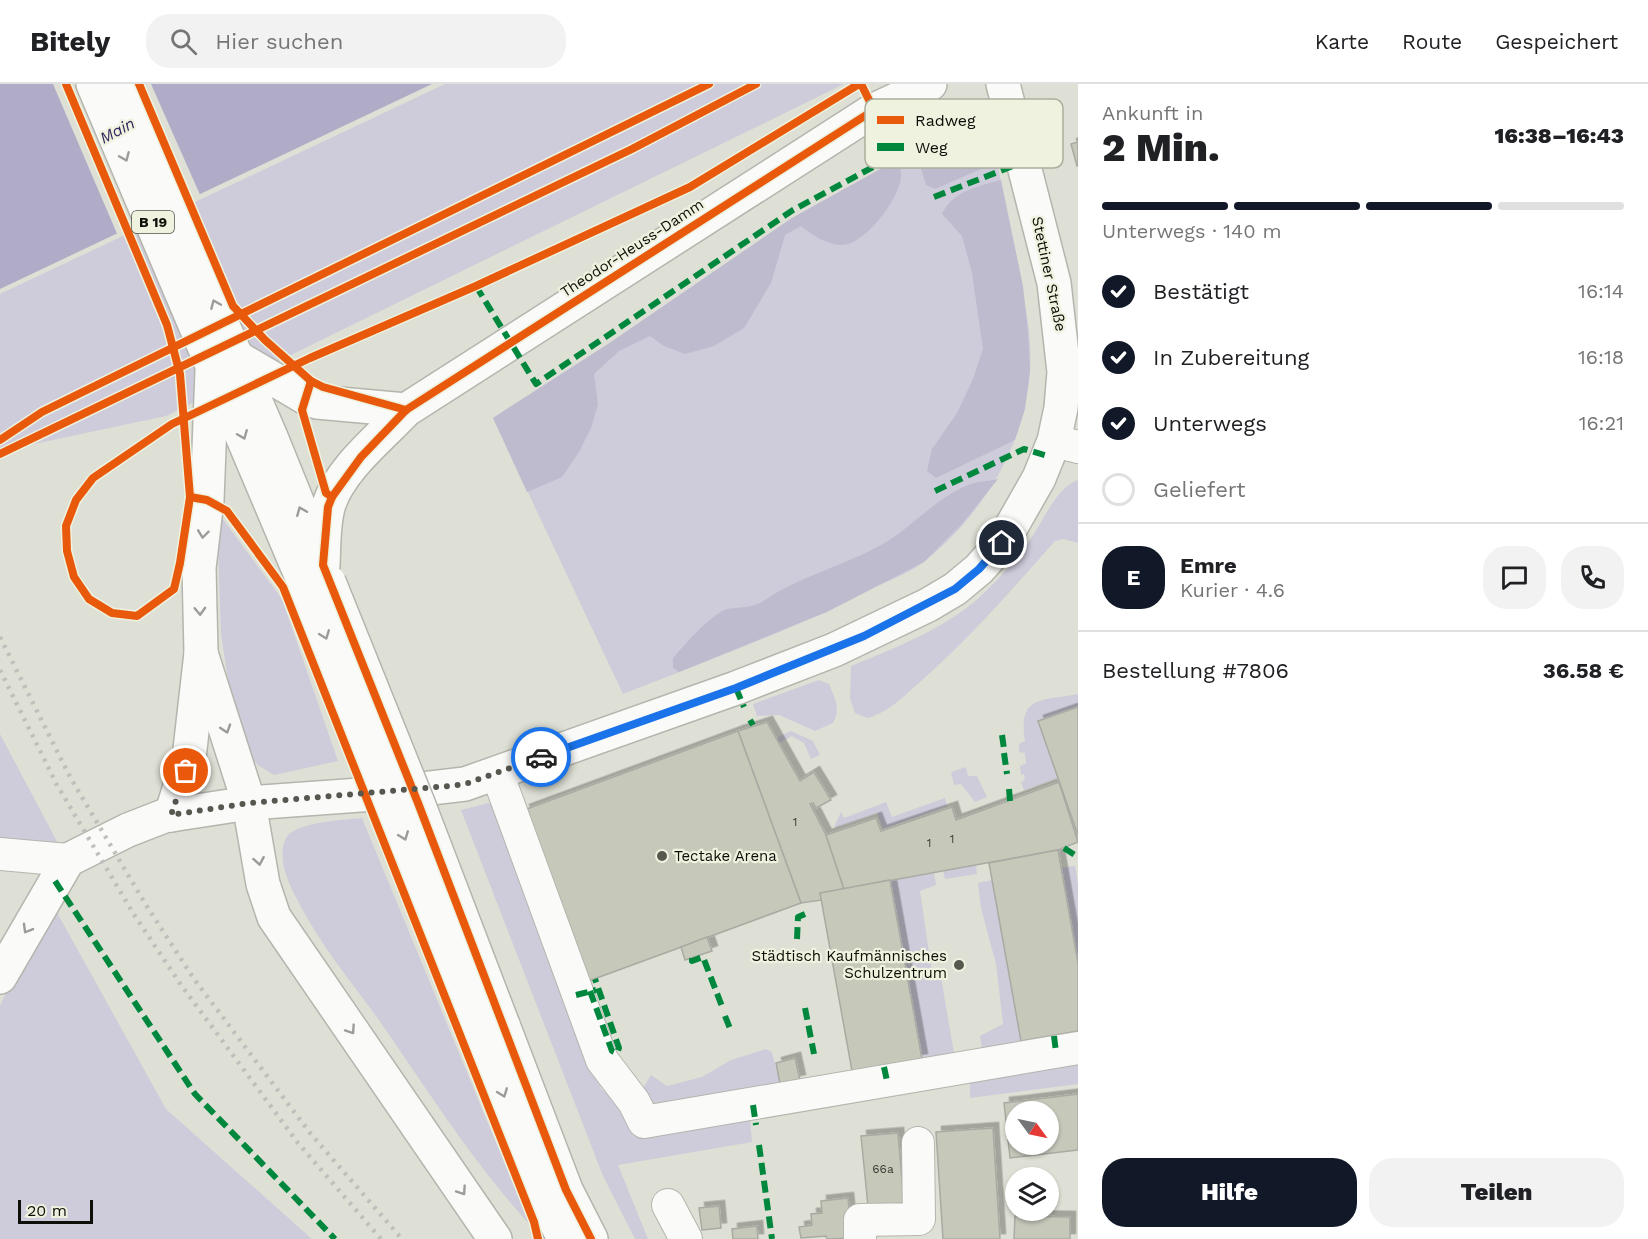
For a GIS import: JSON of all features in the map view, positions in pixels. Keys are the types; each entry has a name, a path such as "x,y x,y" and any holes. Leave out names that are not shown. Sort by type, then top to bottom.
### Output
{"main road":[{"name":"B 19","path":"93,84 323,565 418,803 540,1190 564,1239"},
{"name":"B 19","path":"119,84 225,359 303,580 492,1032 591,1239"},
{"name":"Theodor-Heuss-Damm","path":"899,99 930,84"},
{"name":"Stettiner Straße","path":"1003,84 1007,99"},
{"name":"Theodor-Heuss-Damm","path":"323,565 328,507 332,496 361,457 406,410 865,116"},
{"name":"Stettiner Straße","path":"62,870 128,830 171,815 249,803 432,789 465,784 834,650 946,594 979,569 1002,543 1040,478 1066,444 1061,408 1065,372 1054,283 1025,168"},
{"path":"171,815 189,758 201,653 199,568 225,359 317,402 406,410"},
{"path":"201,653 249,803 263,884 274,917 495,1239"},
{"path":"0,977 62,870"}],"street":[{"path":"497,773 602,1060 634,1102 644,1122 1078,1048"},
{"path":"0,854 62,870"},
{"path":"860,1239 860,1220 919,1219 918,1143"},
{"path":"668,1205 686,1239"}],"shaded area":[{"path":"445,84 844,84 166,416 34,444 0,460 0,294"},
{"path":"881,168 998,168 1026,308 1030,340 1030,372 1026,400 1010,452 983,500 965,522 946,542 912,570 776,633 623,694 493,418 608,344 792,218"},
{"path":"883,168 900,168 900,183 889,206 871,228 851,243 836,245 820,239 801,226 785,235 771,283 744,328 714,346 685,354 664,346 650,336 619,351 594,374 598,404 591,428 579,452 562,477 527,492 493,418 608,344 792,218"},
{"path":"921,168 983,168 935,189 926,185"},
{"path":"1001,180 1023,286 1028,331 1030,370 1025,409 1015,440 936,478 927,471 932,449 957,413 973,379 983,349 972,273 962,236 942,214 952,200 960,195 976,187"},
{"path":"998,479 961,525 924,562 827,612 679,672 673,668 673,658 702,627 722,611 759,603 793,584 867,552 892,538 959,489 974,483"},
{"path":"1078,480 1078,543 1063,539 1055,541 973,631 938,666 895,703 875,716 867,718 855,713 850,699 851,666 919,637 951,619 981,596 1021,553 1057,497 1070,484"},
{"path":"222,518 282,599 338,761 274,775 258,765 244,750 230,693 221,634 218,546"},
{"path":"819,680 829,684 835,699 837,713 833,723 815,731 779,715 757,716 753,704"},
{"path":"1078,694 1078,707 1058,778 1024,790 1021,782 1025,780 1024,774 1021,775 1020,766 1026,763 1025,753 1019,752 1019,744 1025,741 1025,715 1029,707 1036,702"},
{"path":"791,731 813,741 820,755 811,759 804,743 792,736 779,743 776,738"},
{"path":"0,734 62,851 0,845"},
{"path":"966,767 968,776 977,776 987,797 975,802 961,784 954,785 951,772"},
{"path":"945,798 947,806 883,829 877,813 835,828 841,812 844,818 886,802 892,817"},
{"path":"493,804 601,1089 621,1104 633,1136 750,1119 752,1142 618,1165 648,1239 635,1239 603,1176 461,810"},
{"path":"362,818 530,1225 509,1202 471,1152 327,950 288,880 282,854 286,838 291,833 309,825"},
{"path":"976,865 977,874 945,879 943,871"},
{"path":"1075,866 1078,884 1078,963 1061,868"},
{"path":"934,873 936,885 920,891 932,973 940,972 954,1053 922,1059 890,880"},
{"path":"992,880 1021,1041 982,1049 980,1036 1003,1024 996,964 981,908 978,883"},
{"path":"55,909 166,1109 312,1239 0,1239 0,1006 11,982"},
{"path":"766,1049 772,1052 780,1084 655,1105 650,1104 642,1090 651,1075 667,1086 702,1077 731,1060"},
{"path":"1078,1061 1078,1084 970,1098 970,1081"}],"water":[{"name":"Main","path":"0,84 432,84 0,289"}],"pier":[{"path":"53,84 151,84 201,197 118,236"}],"building":[{"path":"1078,142 1078,166 1077,166 1071,144"},
{"path":"1078,707 1078,835 1038,721"},
{"path":"767,722 800,781 814,772 831,800 816,808 813,803 810,804 826,835 844,889 820,893 822,900 801,903 738,731"},
{"name":"Tectake Arena","path":"738,731 801,903 586,982 524,810"},
{"path":"1059,782 1078,842 1058,850 844,889 826,835 876,818 881,831 952,807 956,820"},
{"path":"1058,850 1078,963 1078,1031 1021,1041 989,863"},
{"path":"890,880 922,1059 852,1071 820,893"},
{"path":"707,937 712,951 685,960 681,947"},
{"path":"795,1058 800,1080 780,1084 776,1063"},
{"path":"1078,1094 1078,1150 1059,1152 1059,1101 1020,1101"},
{"path":"993,1128 1000,1239 943,1239 936,1132"},
{"path":"898,1133 904,1203 868,1206 861,1136"},
{"path":"1010,1155 1036,1155 1010,1158"},
{"path":"848,1198 852,1238 827,1239 826,1236 801,1238 799,1227 812,1225 811,1214 822,1213 821,1201"},
{"path":"719,1206 721,1228 702,1230 699,1208"},
{"path":"1059,1217 1070,1217 1070,1239 1014,1239 1015,1221 1059,1221"},
{"path":"757,1226 758,1239 733,1239 732,1229"}],"railway":[{"path":"0,637 70,777 146,905 194,979 310,1133 402,1239"},
{"path":"0,670 57,785 133,913 181,985 298,1143 381,1239"}],"marked path":[{"path":"476,286 536,384 793,210 871,168"},
{"path":"934,197 1008,168"},
{"path":"935,491 1024,449 1048,456"},
{"path":"736,688 744,707"},
{"path":"750,720 753,725"},
{"path":"1002,735 1004,749"},
{"path":"1004,753 1007,774"},
{"path":"1009,789 1010,801"},
{"path":"1064,848 1078,857"},
{"path":"55,881 195,1094 335,1239"},
{"path":"797,939 798,917 805,914"},
{"path":"692,958 692,961 703,957 723,1009"},
{"path":"590,991 612,1051 617,1053 619,1048 595,979"},
{"path":"576,995 596,990"},
{"path":"805,1008 814,1054"},
{"path":"725,1016 731,1031"},
{"path":"1054,1036 1056,1052"},
{"path":"884,1067 887,1081"},
{"path":"753,1105 756,1125"},
{"path":"759,1145 772,1239"}],"cycle path":[{"path":"66,84 167,325 180,374 190,497 180,563 174,589 137,616 112,613 89,599 74,577 67,551 66,526 76,500 93,478 172,424 310,358 476,286 690,187 859,84"},
{"path":"139,84 233,306 265,340 311,381 323,387 406,410"},
{"path":"0,440 42,412 709,84"},
{"path":"0,454 632,149 756,84"},
{"path":"861,84 868,99"},
{"path":"591,1239 566,1190 418,803 323,565 328,507 332,497 361,457 406,410 865,116"},
{"path":"311,381 302,410 326,493 332,497"},
{"path":"190,497 207,500 227,511 283,587 534,1222 538,1239"}],"way so far":[{"path":"186,771 171,815 249,803 388,793 465,784 541,757"}],"place":[{"name":"Tectake Arena","path":"662,856"},
{"name":"Städtisch Kaufmännisches Schulzentrum","path":"959,965"}],"route":[{"path":"541,757 736,688 834,650 928,605 955,589 979,569 1002,543"}]}
